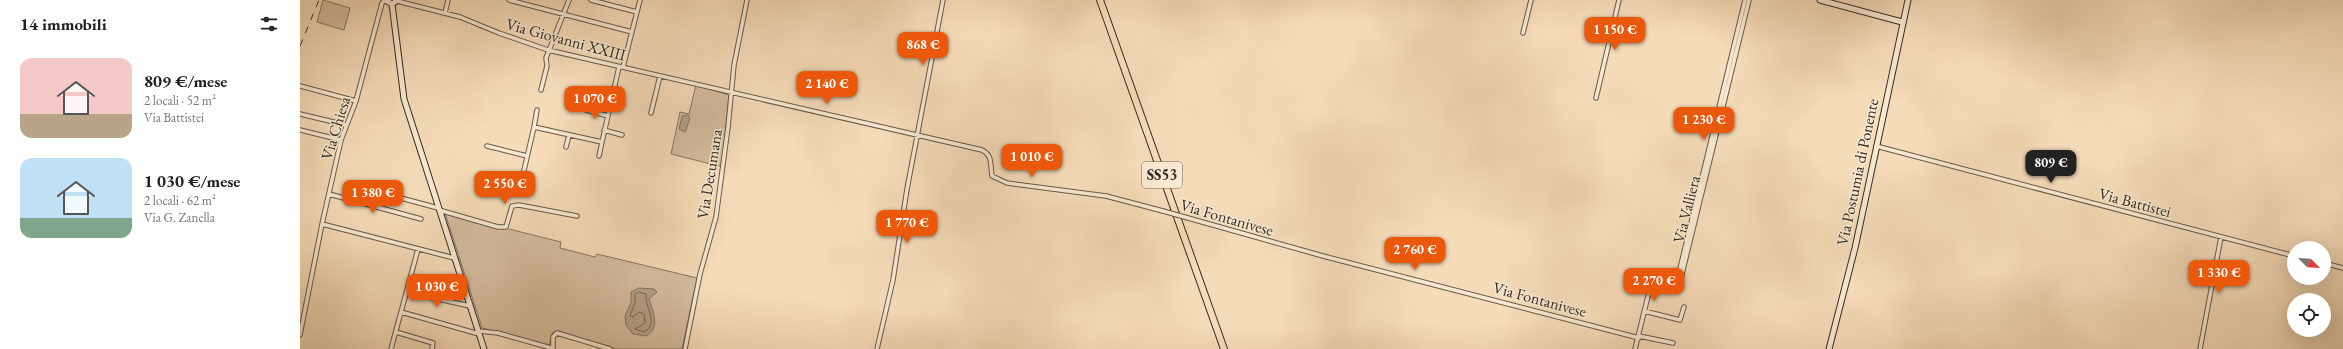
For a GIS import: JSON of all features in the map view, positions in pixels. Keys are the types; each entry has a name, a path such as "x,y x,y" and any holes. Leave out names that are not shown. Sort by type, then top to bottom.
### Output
{"highway":[{"name":"SS53","path":"1100,0 1224,349"}],"main road":[{"path":"385,0 396,2 404,99 484,349"},
{"path":"1824,0 1902,22"},
{"name":"Via Postumia di Ponente","path":"1829,349 1855,248 1902,22 1908,0"}],"street":[{"name":"Via Chiesa","path":"300,335 322,224 341,140 356,101 382,3 385,0"},
{"path":"445,12 448,0"},
{"path":"509,0 632,32"},
{"path":"541,90 548,50 569,0"},
{"path":"591,0 637,12"},
{"path":"599,156 607,117 640,0"},
{"name":"Via Decumana","path":"685,349 700,274 716,217 734,65 747,0"},
{"path":"876,349 893,280 943,0"},
{"path":"1523,34 1531,0"},
{"path":"1596,98 1620,0"},
{"name":"Via Valliera","path":"1736,46 1745,0"},
{"name":"Via Valliera","path":"1644,311 1651,284 1656,282 1673,284 1677,281 1749,0"},
{"name":"Via Giovanni XXIII","path":"396,2 445,12 548,50 732,91"},
{"path":"651,113 660,76"},
{"path":"300,86 356,101"},
{"name":"Via Fontanivese","path":"732,91 982,150 989,154 992,161 992,176 997,180 1008,183 1106,196 1323,256 1639,337 1673,343"},
{"path":"522,179 534,127 536,110"},
{"path":"586,110 607,117"},
{"path":"300,114 346,126"},
{"path":"534,127 602,142"},
{"path":"300,130 341,140"},
{"path":"604,130 622,135"},
{"path":"566,148 569,134"},
{"path":"487,146 527,156"},
{"name":"Via Battistei","path":"1876,146 2287,254"},
{"path":"360,187 498,227 506,227 512,206 519,205 577,216"},
{"path":"329,194 421,219"},
{"path":"322,224 454,258"},
{"path":"2200,349 2221,237"},
{"path":"391,349 418,249"},
{"path":"2331,265 2343,268"},
{"path":"406,292 470,306"},
{"path":"1635,349 1644,311 1680,320 1684,306"},
{"path":"401,312 479,333 498,333 551,349 553,348 553,337 557,333 610,349"},
{"path":"396,332 433,342 432,349"}],"shaded area":[{"path":"323,0 350,8 344,30 317,22"},
{"path":"696,85 729,95 722,165 719,166 671,154 680,112 689,114"},
{"path":"445,213 561,242 560,248 595,257 597,254 697,278 682,349 617,349 553,332 549,345 482,328"}],"water":[{"path":"688,115 690,118 685,132 679,129 682,116"},
{"path":"639,288 654,289 657,292 649,299 654,314 655,324 651,333 646,336 633,334 626,325 625,316 631,303 631,292"}],"railway":[{"path":"300,46 319,0"}]}
